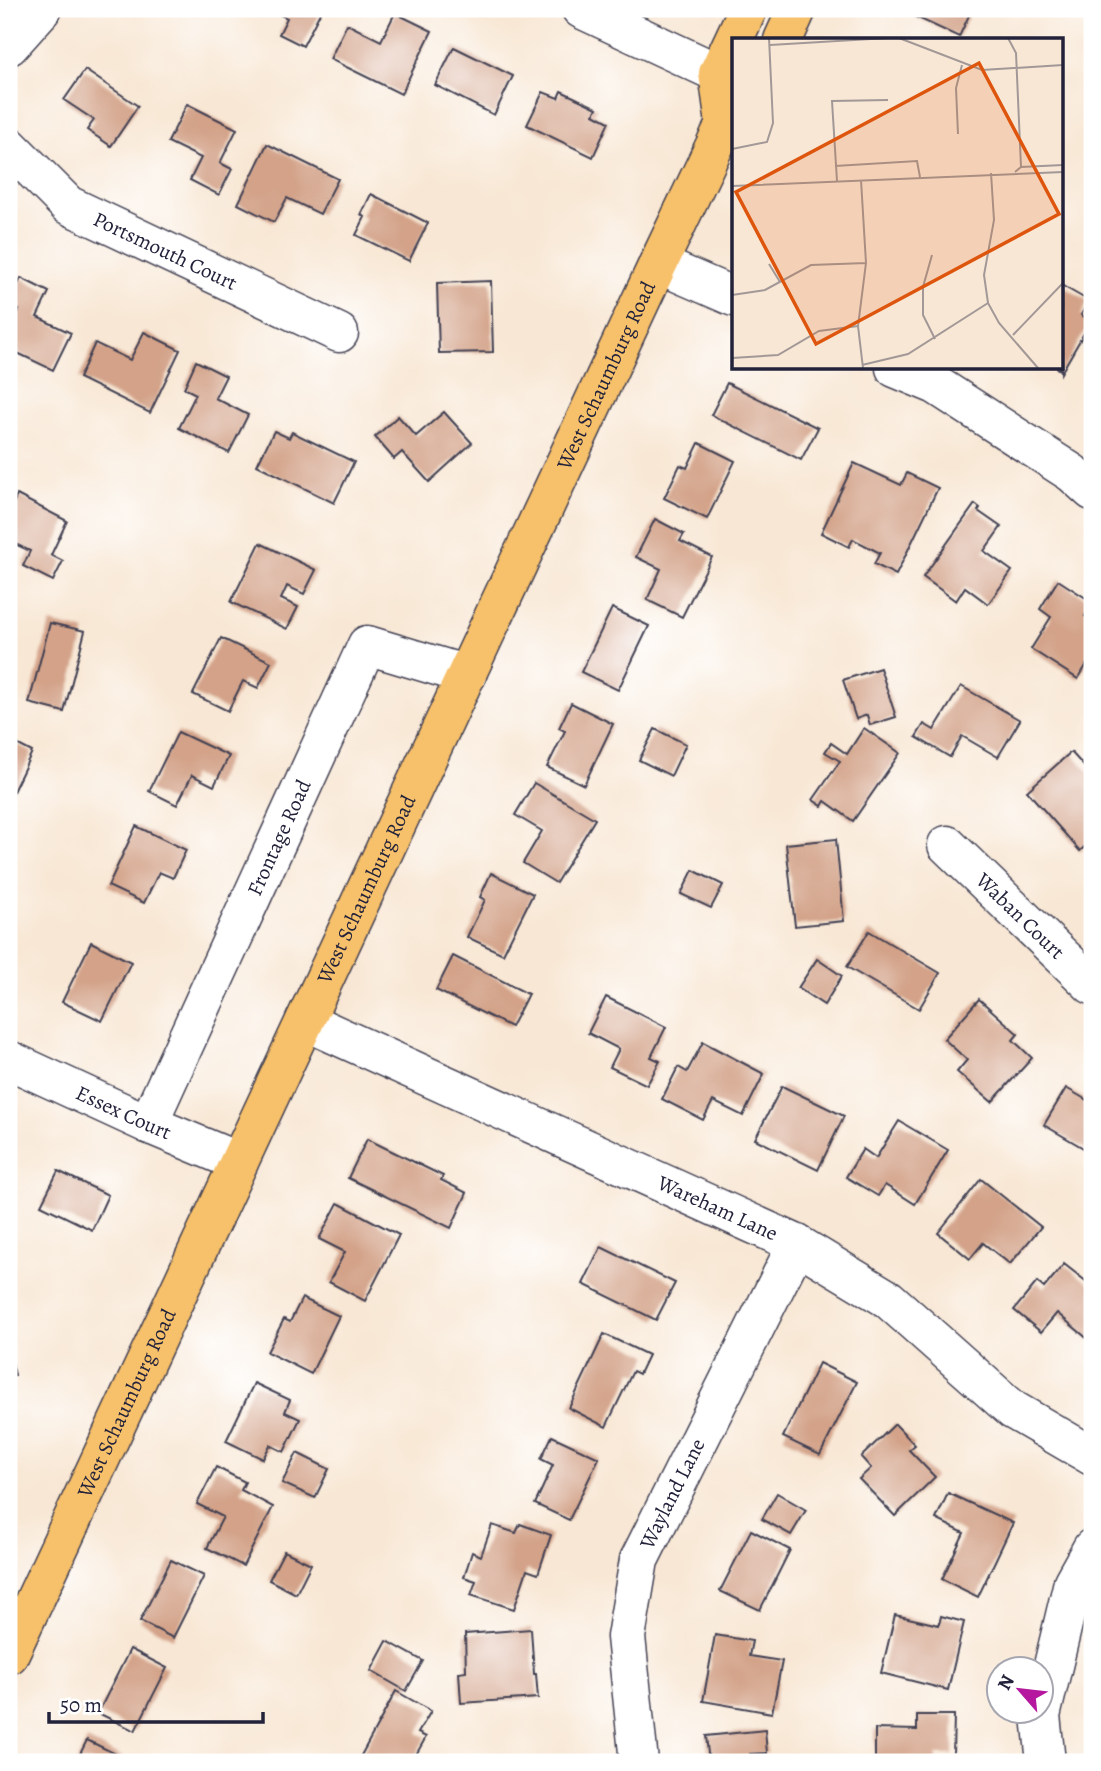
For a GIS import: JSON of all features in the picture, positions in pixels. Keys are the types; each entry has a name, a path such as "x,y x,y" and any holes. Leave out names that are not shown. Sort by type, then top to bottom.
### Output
{"main road":[{"path":"734,38 748,9"},
{"path":"784,38 797,9"},
{"path":"718,73 732,43"},
{"name":"West Schaumburg Road","path":"9,1655 729,119 718,73"}],"street":[{"path":"9,46 42,9"},
{"path":"581,9 718,73"},
{"name":"Portsmouth Court","path":"9,146 68,205 339,333"},
{"path":"659,264 732,297"},
{"path":"897,369 936,385 1072,473 1092,491"},
{"name":"Frontage Road","path":"148,1124 367,645 467,675"},
{"name":"Waban Court","path":"947,845 1092,985"},
{"name":"Wareham Lane","path":"305,1021 797,1244 888,1299 1013,1410 1092,1456"},
{"name":"Essex Court","path":"9,1060 148,1124 239,1162"},
{"name":"Wayland Lane","path":"639,1762 626,1637 639,1560 797,1244"},
{"path":"1046,1762 1041,1716 1073,1582 1092,1548"}],"building":[{"path":"269,9 322,9 303,46 279,34 287,18"},
{"path":"906,9 972,9 959,37 905,12"},
{"path":"395,13 432,31 401,94 330,59 347,24 381,41"},
{"path":"454,47 513,76 494,115 435,85"},
{"path":"85,70 138,106 111,146 87,130 94,120 64,100"},
{"path":"561,91 597,108 594,114 609,122 593,157 527,125 543,92 558,98"},
{"path":"187,104 237,129 220,163 232,169 219,195 190,180 201,158 168,142"},
{"path":"267,144 338,179 320,214 287,198 274,222 238,204"},
{"path":"371,194 428,223 409,261 356,235 365,217 361,215"},
{"path":"21,278 49,292 37,317 71,333 53,370 9,349 9,331 19,310 9,306 9,302"},
{"path":"491,281 493,352 439,353 437,283"},
{"path":"1062,286 1089,301 1081,315 1091,321 1061,373 1058,369 1062,369"},
{"path":"144,332 180,350 150,413 79,378 95,343 130,360"},
{"path":"196,361 226,376 215,398 248,415 229,453 179,428 196,394 184,388"},
{"path":"727,383 818,428 801,460 711,415"},
{"path":"444,412 472,443 429,482 402,452 394,459 375,437 398,416 416,436"},
{"path":"274,431 289,438 292,432 354,462 334,503 257,465"},
{"path":"699,443 735,461 707,519 664,498 680,465 687,468"},
{"path":"854,463 901,485 907,473 938,488 896,575 874,564 880,553 853,539 849,547 821,533"},
{"path":"17,495 67,521 51,555 63,561 53,581 23,566 30,551 9,541 9,512"},
{"path":"975,504 980,508 978,511 1001,527 984,551 1012,571 988,604 965,587 956,601 923,577"},
{"path":"655,519 684,534 680,541 712,557 682,617 647,600 661,569 636,557"},
{"path":"260,543 316,570 304,594 287,586 281,599 298,607 287,629 231,602"},
{"path":"1058,580 1092,602 1085,616 1092,621 1092,656 1078,679 1031,649 1051,617 1040,609"},
{"path":"612,608 649,626 618,690 581,672"},
{"path":"50,623 85,631 64,712 29,703"},
{"path":"221,638 271,662 258,688 243,681 228,711 193,694"},
{"path":"880,668 896,717 870,725 867,715 856,719 843,680"},
{"path":"961,686 1020,720 998,757 962,736 950,757 916,737 924,724 934,730"},
{"path":"571,703 613,724 584,785 547,767 565,731 559,728"},
{"path":"864,728 900,753 853,821 825,801 822,806 813,800 840,761 825,752 831,743 847,754"},
{"path":"655,729 686,744 671,776 639,760"},
{"path":"178,732 229,756 214,786 192,775 177,805 149,791"},
{"path":"9,740 32,752 9,800"},
{"path":"1071,752 1092,775 1092,840 1080,851 1027,791"},
{"path":"534,783 595,819 556,883 523,863 542,831 515,815"},
{"path":"136,826 186,850 173,878 159,872 144,903 108,886"},
{"path":"836,839 844,921 795,926 786,844"},
{"path":"693,870 723,885 711,908 681,894"},
{"path":"491,873 533,894 503,954 467,937 485,900 480,897"},
{"path":"869,931 940,973 919,1009 847,967"},
{"path":"91,942 131,962 102,1021 62,1002"},
{"path":"453,956 528,994 511,1027 436,990"},
{"path":"817,959 842,976 824,1005 798,988"},
{"path":"606,997 666,1027 651,1057 660,1061 647,1085 610,1067 619,1049 588,1033"},
{"path":"979,999 1018,1034 1013,1040 1032,1058 992,1102 957,1072 967,1060 944,1039"},
{"path":"703,1042 764,1074 743,1116 713,1101 703,1120 662,1099 678,1067 687,1072"},
{"path":"782,1086 844,1116 818,1170 755,1139"},
{"path":"1066,1088 1092,1103 1092,1153 1044,1125"},
{"path":"899,1121 948,1150 915,1204 885,1185 878,1196 846,1177 863,1149 876,1158"},
{"path":"367,1139 443,1176 441,1180 467,1193 451,1228 348,1178"},
{"path":"58,1171 108,1195 92,1230 41,1205"},
{"path":"981,1179 1041,1227 1010,1264 983,1243 970,1259 938,1233"},
{"path":"338,1203 399,1235 365,1301 329,1282 345,1252 319,1239"},
{"path":"601,1247 675,1283 656,1320 583,1284"},
{"path":"1064,1264 1092,1286 1092,1336 1089,1340 1057,1313 1041,1332 1014,1310 1037,1282 1044,1288"},
{"path":"302,1298 339,1316 311,1374 267,1352 284,1319 290,1322"},
{"path":"604,1334 648,1355 639,1374 633,1371 606,1427 569,1408"},
{"path":"9,1351 15,1375 9,1376"},
{"path":"819,1363 857,1382 820,1455 783,1437"},
{"path":"254,1383 290,1400 285,1412 300,1419 284,1452 270,1445 263,1459 226,1441"},
{"path":"895,1424 915,1445 909,1450 935,1477 895,1516 859,1479 871,1468 861,1457"},
{"path":"552,1436 599,1458 569,1520 535,1504 553,1465 541,1459"},
{"path":"297,1453 329,1469 315,1498 282,1483"},
{"path":"216,1467 245,1482 241,1490 273,1507 243,1566 207,1548 223,1517 197,1504"},
{"path":"777,1493 806,1510 791,1535 762,1519"},
{"path":"948,1493 1013,1523 978,1597 942,1579 964,1533 936,1519"},
{"path":"520,1524 551,1535 538,1574 527,1570 514,1609 471,1595 476,1581 464,1577 472,1552 481,1556 492,1525 516,1533"},
{"path":"751,1530 790,1550 760,1610 720,1591"},
{"path":"284,1551 311,1564 296,1594 269,1580"},
{"path":"171,1560 204,1576 173,1638 140,1621"},
{"path":"895,1615 939,1625 941,1616 964,1622 948,1690 881,1673"},
{"path":"531,1629 538,1698 461,1703 459,1672 466,1671 465,1634"},
{"path":"715,1635 752,1641 749,1656 782,1661 772,1713 703,1701"},
{"path":"387,1641 423,1661 406,1691 371,1671"},
{"path":"130,1649 167,1668 135,1731 98,1713"},
{"path":"396,1691 431,1711 418,1733 426,1737 412,1762 358,1761"},
{"path":"917,1715 954,1715 953,1755 936,1755 936,1762 875,1762 875,1729 917,1730"},
{"path":"765,1730 767,1753 750,1754 750,1762 709,1762 706,1736"},
{"path":"87,1740 124,1758 122,1762 76,1762"}]}
